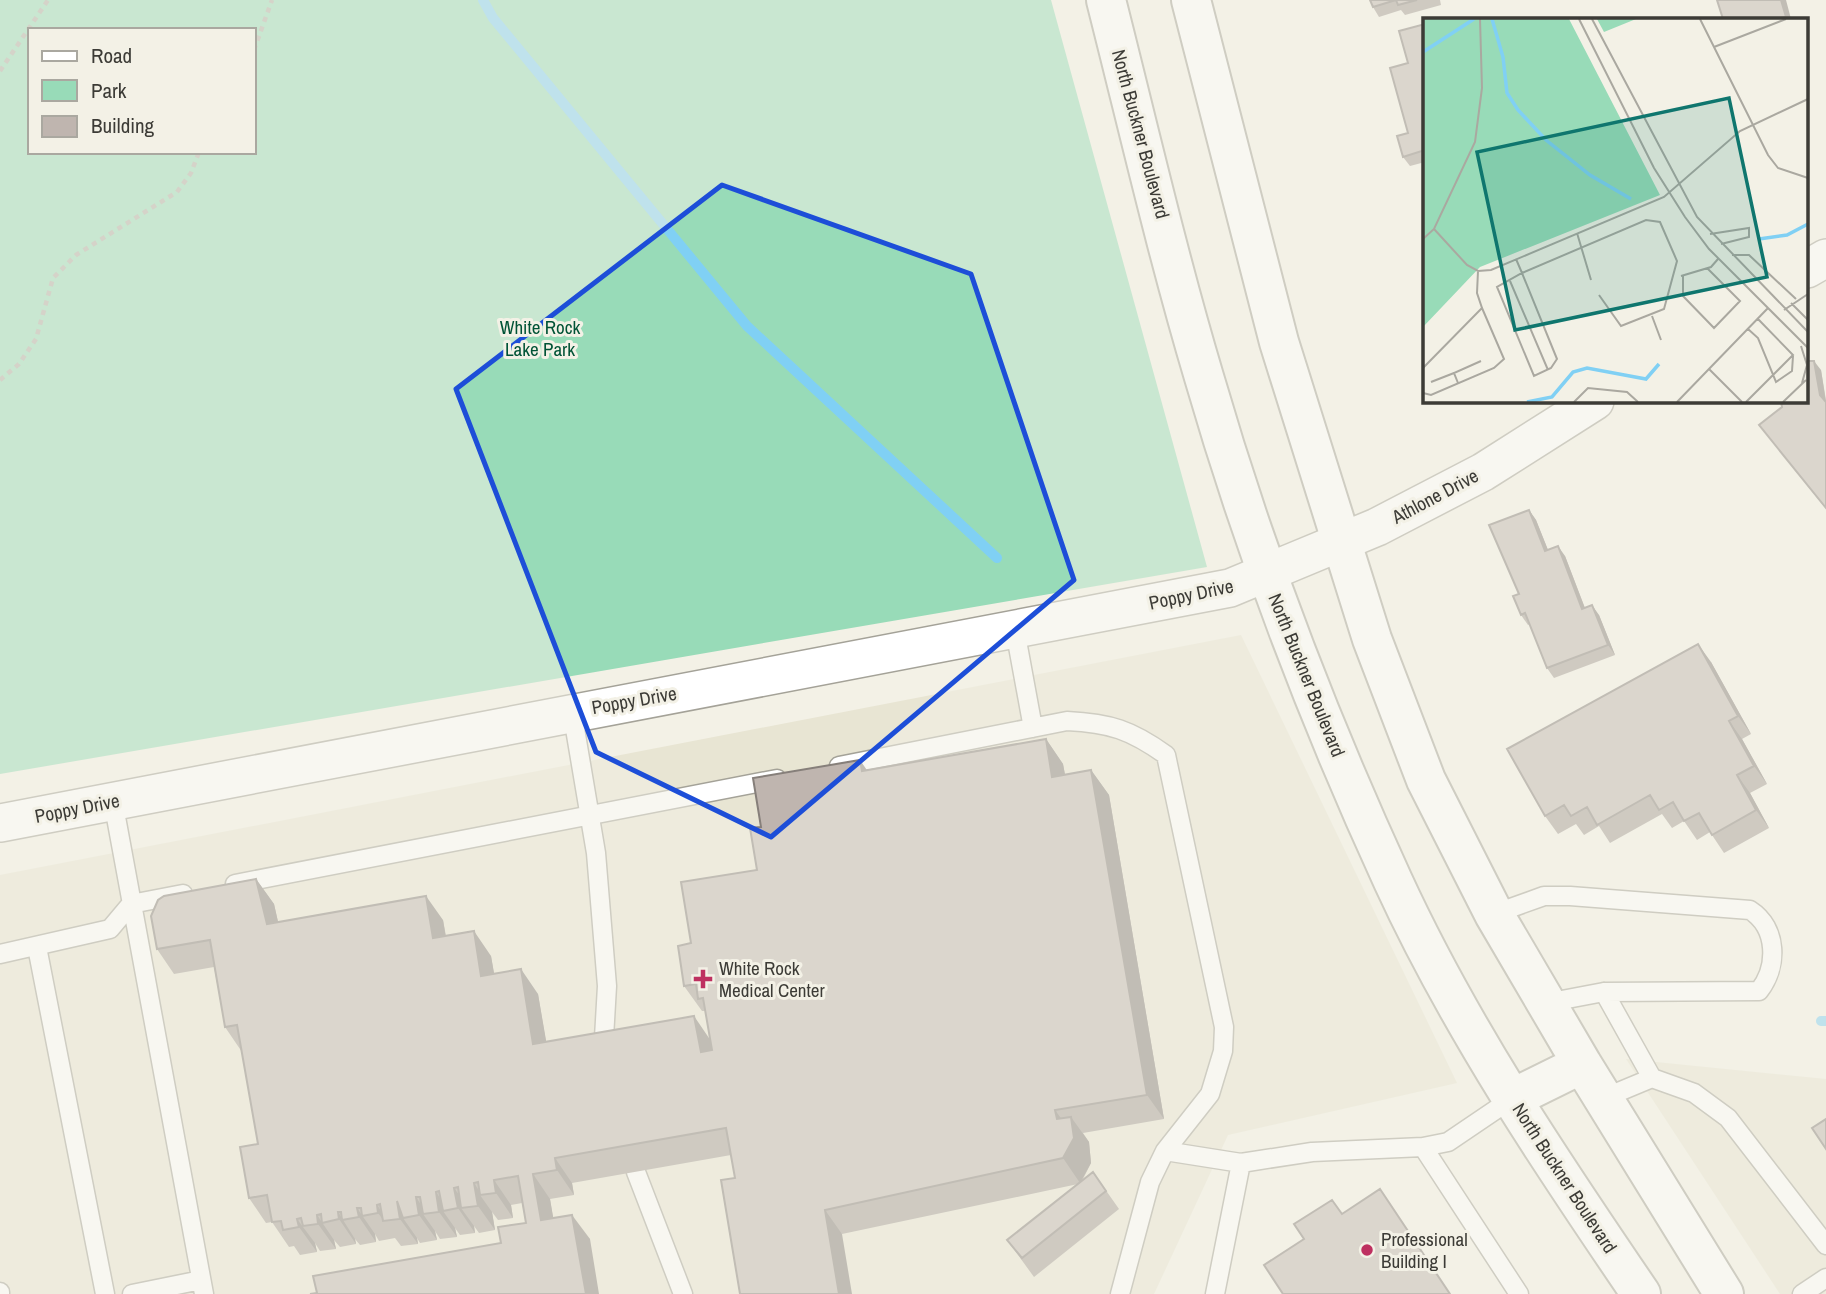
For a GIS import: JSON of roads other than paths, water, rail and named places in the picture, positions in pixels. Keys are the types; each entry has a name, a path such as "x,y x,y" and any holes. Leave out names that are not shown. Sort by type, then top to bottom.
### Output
{"main road":[{"name":"North Buckner Boulevard","path":"1106,0 1203,376 1266,575 1306,678 1394,883 1465,1020 1559,1174 1641,1294"},
{"path":"1191,0 1279,342 1372,639 1426,780 1494,914 1582,1064 1724,1294"},
{"path":"1513,1098 1582,1064"}],"street":[{"path":"1808,268 1826,258"},
{"name":"Athlone Drive","path":"1266,575 1343,543 1483,472 1593,402"},
{"name":"Poppy Drive","path":"0,823 572,711 1230,588 1266,575"}],"lane":[{"path":"1015,630 1032,728"},
{"path":"572,711 596,853 607,986 603,1060"},
{"path":"817,771 1067,721 1102,723 1137,734 1166,755 1224,1027 1223,1051 1210,1094 1165,1151 1150,1182 1120,1294"},
{"path":"0,954 110,929 131,904 790,776"},
{"path":"113,801 202,1287 132,1294"},
{"path":"1494,914 1544,896 1570,895 1750,910 1761,917 1769,932 1773,955 1770,977 1759,991 1604,992 1546,1003"},
{"path":"37,947 105,1294"},
{"path":"1604,992 1652,1079 1693,1094 1728,1118 1826,1245"},
{"path":"1604,1098 1652,1079"},
{"path":"1165,1151 1241,1163 1312,1152 1423,1147 1448,1142 1513,1098"},
{"path":"1423,1147 1519,1294"},
{"path":"1215,1294 1241,1163"},
{"path":"636,1171 683,1294"},
{"path":"1802,1294 1826,1278"}],"waterway":[{"path":"483,0 493,18 747,326 997,558"},
{"path":"1821,1021 1826,1021"}],"place":[{"name":"White Rock Medical Center","path":"703,979"},
{"name":"Professional Building I","path":"1367,1250"}],"park label":[{"name":"White Rock Lake Park","path":"540,338"}]}
